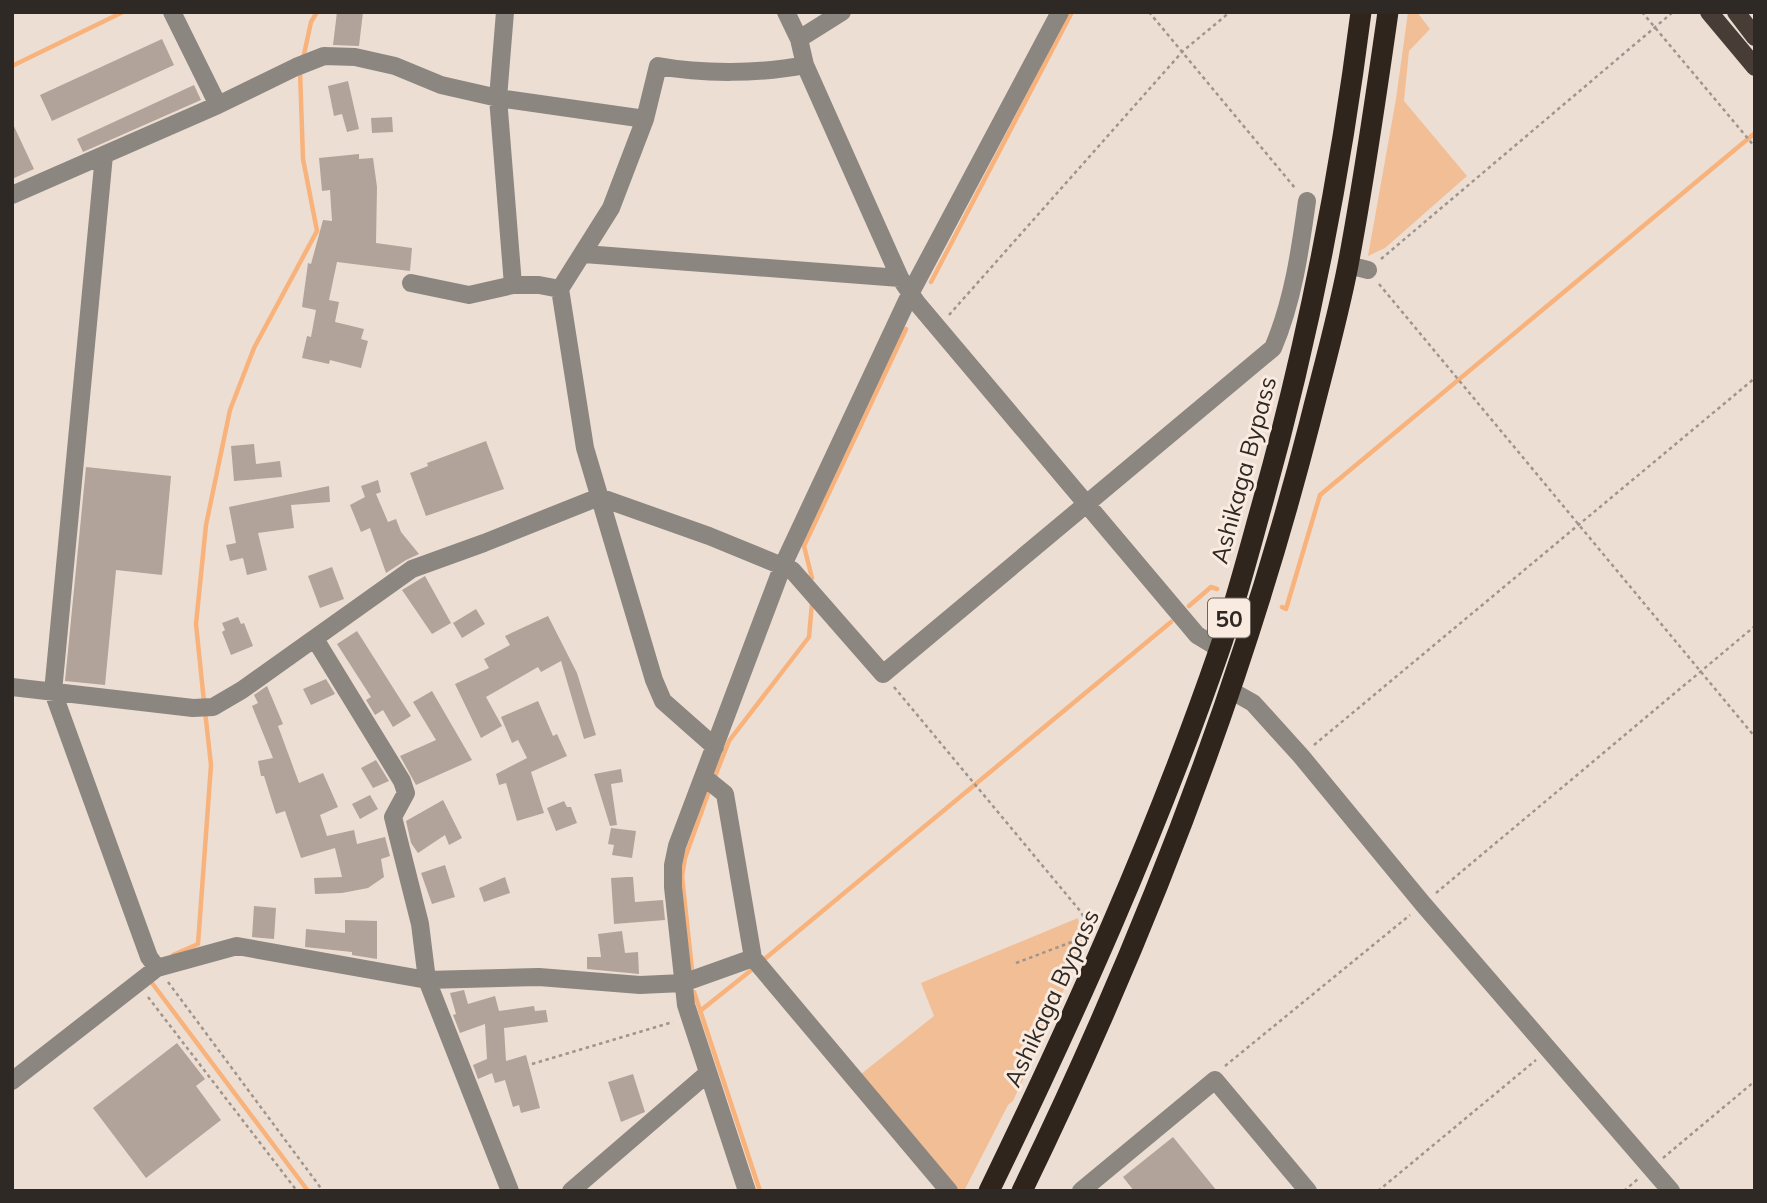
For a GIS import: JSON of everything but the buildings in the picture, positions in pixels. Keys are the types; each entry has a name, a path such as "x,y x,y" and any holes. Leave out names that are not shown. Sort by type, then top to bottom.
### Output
{"highway":[{"name":"Ashikaga Bypass","path":"989,1191 1055,1056 1102,949 1152,830 1220,649 1284,428 1320,272 1361,12"},
{"name":"Ashikaga Bypass","path":"1022,1191 1080,1072 1143,925 1230,690 1283,526 1358,267 1388,12"}],"main road":[{"path":"1709,12 1755,67"}],"street":[{"path":"172,12 218,105"},
{"path":"505,12 498,98 513,285"},
{"path":"786,12 799,39 804,65 906,285 917,303 1197,635 1220,649"},
{"path":"799,39 842,12"},
{"path":"747,1191 690,1017 683,983 673,887 673,865 677,846 783,565 906,285 1060,12"},
{"path":"12,195 324,56 355,57 395,66 441,85 498,98 645,119"},
{"path":"715,747 663,701 654,680 585,448 560,289 611,208 645,119 658,66 677,70 776,71 804,65"},
{"path":"104,155 52,692 149,957 157,968"},
{"path":"12,687 193,708 213,707 315,639 412,569 599,497 709,536 792,570 883,674 1273,348 1281,329 1297,266 1307,201"},
{"path":"584,254 906,285"},
{"path":"1297,266 1320,272"},
{"path":"411,283 469,295 513,285 539,285 560,289"},
{"path":"315,639 407,793 393,817 420,925 427,980 510,1191"},
{"path":"1230,690 1253,703 1301,756 1423,904 1671,1191"},
{"path":"704,777 726,794 753,958 948,1191"},
{"path":"12,1081 157,968 237,946 427,980 540,976 640,985 683,983 753,958"},
{"path":"571,1191 708,1073"},
{"path":"1081,1191 1215,1080 1308,1191"}],"path":[{"path":"1149,12 1307,201"},
{"path":"937,328 1183,51 1230,12"},
{"path":"1642,12 1755,147"},
{"path":"1673,12 1358,267 1578,524 1755,737"},
{"path":"1301,756 1755,378"},
{"path":"1215,1080 1219,1071 1755,626"},
{"path":"883,674 1081,912 1087,924 1084,936"},
{"path":"1084,936 1102,949"},
{"path":"1016,963 1084,936"},
{"path":"157,968 323,1191"},
{"path":"137,983 297,1191"},
{"path":"533,1064 690,1017"},
{"path":"1378,1191 1549,1049"},
{"path":"1624,1191 1755,1082"}],"shaded area":[{"path":"1408,12 1417,12 1430,29 1409,51 1404,101 1467,176 1385,248 1368,256 1396,99"},
{"path":"1078,918 1083,948 1013,1101 1008,1105 964,1191 960,1191 861,1074 934,1016 921,983"}],"waterway":[{"path":"12,66 123,12"},
{"path":"303,59 311,22 317,12"},
{"path":"931,282 1072,12"},
{"path":"204,702 196,624 206,525 230,410 254,348 317,231 303,159 300,71"},
{"path":"1282,607 1286,609 1320,495 1755,133"},
{"path":"812,578 804,546 906,329"},
{"path":"1189,606 1211,587 1217,589"},
{"path":"716,774 729,741 809,637 812,603"},
{"path":"761,962 1171,622"},
{"path":"173,955 198,944 211,765 205,711"},
{"path":"692,970 682,876 685,858 709,791"},
{"path":"700,1011 754,968"},
{"path":"149,979 308,1191"},
{"path":"694,992 760,1191"}]}
